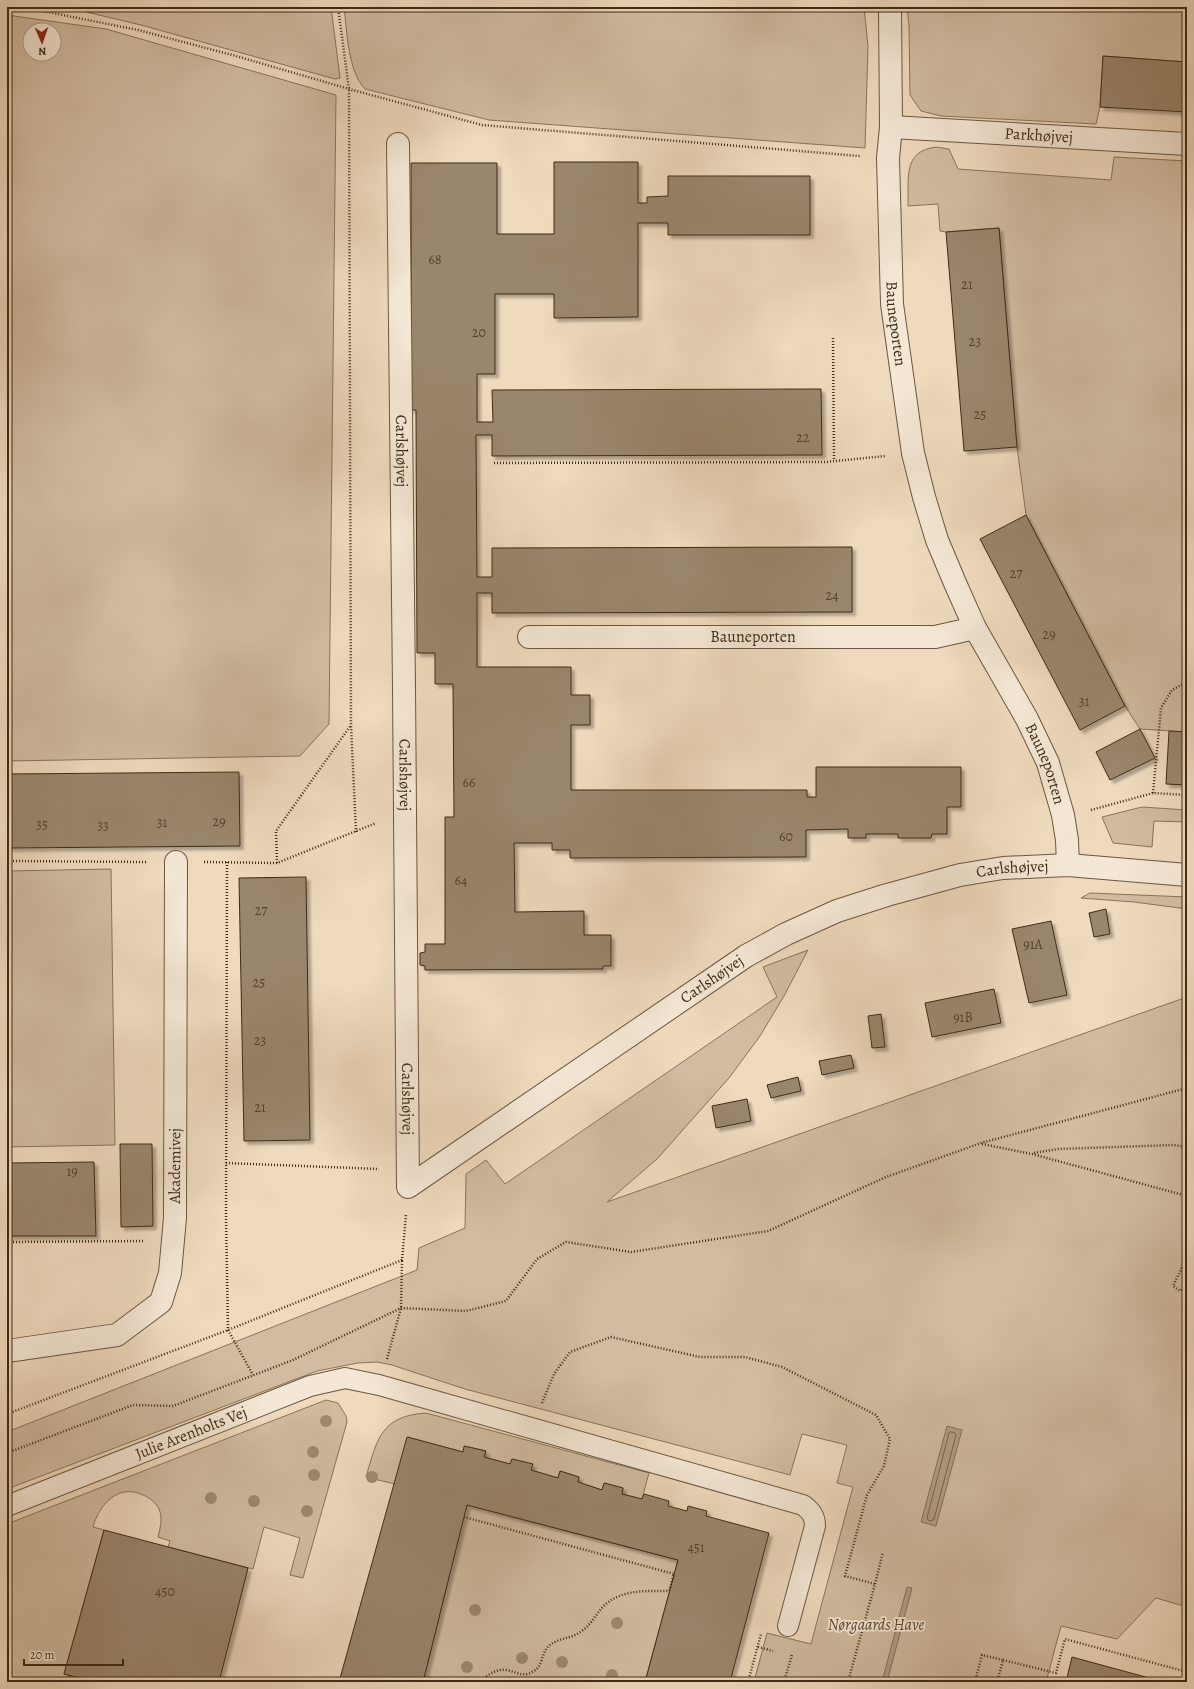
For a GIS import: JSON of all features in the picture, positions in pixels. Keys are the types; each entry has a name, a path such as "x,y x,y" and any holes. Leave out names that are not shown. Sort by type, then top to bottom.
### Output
{"street":[{"name":"Bauneporten","path":"890,7 891,127 888,158 892,304 913,452 924,498 937,540 976,628 1027,719 1048,763 1063,815 1067,840 1068,865"},
{"name":"Parkhøjvej","path":"891,127 1186,144"},
{"name":"Carlshøjvej","path":"398,144 408,1178"},
{"name":"Bauneporten","path":"529,637 935,637 976,628"},
{"name":"Akademivej","path":"7,1351 117,1335 162,1302 170,1273 174,1241 176,862"},
{"name":"Carlshøjvej","path":"408,1178 740,960 786,934 837,911 948,878 1002,868 1068,865 1187,874"}],"lane":[{"name":"Julie Arenholts Vej","path":"7,1506 310,1386 345,1378 379,1385 793,1501 810,1510 815,1520 815,1526 788,1626"}],"path":[{"path":"23,7 138,30 482,125 888,158"},
{"path":"338,7 349,89 352,725 356,832"},
{"path":"1186,144 1183,246 1187,263"},
{"path":"833,338 834,461"},
{"path":"494,463 834,461 913,452"},
{"path":"1153,793 1161,708 1172,690 1187,682"},
{"path":"277,863 276,830 352,725"},
{"path":"1063,815 1100,808 1153,793 1187,795"},
{"path":"7,861 277,863 404,812"},
{"path":"227,862 226,1163 228,1330 253,1375"},
{"path":"7,1453 133,1404 173,1406 293,1360 401,1308 466,1311 506,1301 537,1260 566,1242 631,1252 768,1231 886,1177 981,1143 1187,1088"},
{"path":"981,1143 1032,1154 1187,1196"},
{"path":"1032,1154 1058,1149 1174,1145 1187,1147"},
{"path":"226,1163 368,1169 408,1178 402,1260 401,1308 379,1385"},
{"path":"7,1242 174,1241"},
{"path":"1187,1257 1173,1286 1180,1291 1187,1286"},
{"path":"7,1414 228,1330 402,1260"},
{"path":"533,1429 554,1374 570,1352 611,1337 700,1356 745,1357 782,1367 876,1415 890,1439 884,1466 868,1495 845,1576 875,1584"},
{"path":"464,1517 674,1574 669,1591 631,1592 615,1598 602,1608 583,1631 572,1637 559,1640 549,1646 542,1655 539,1667 531,1674 520,1674 508,1670 494,1671 479,1682"},
{"path":"848,1682 883,1552"},
{"path":"748,1682 764,1620 788,1626"},
{"path":"975,1682 982,1655 1056,1673 1065,1639 1187,1672"},
{"path":"784,1682 792,1655"},
{"path":"997,1682 1003,1660"}],"green space":[{"path":"65,7 331,7 340,78 335,79 141,25"},
{"path":"344,7 864,7 868,46 865,148 489,120 365,89 355,72 349,51"},
{"path":"907,7 1187,7 1187,62 1103,56 1100,107 1096,124 941,116 921,111 910,95 909,26"},
{"path":"7,15 56,22 22,22 22,62 62,62 62,23 106,29 336,95 329,724 300,756 7,761"},
{"path":"936,147 949,149 958,169 1111,180 1114,157 1187,161 1187,732 1140,729 1125,706 1026,515 1017,447 999,228 946,232 940,231 938,204 908,206 908,177 912,161 917,154"},
{"path":"1142,807 1187,810 1187,822 1154,821 1152,847 1113,843 1102,817"},
{"path":"111,869 115,1145 7,1147 7,871"},
{"path":"1090,893 1187,897 1187,909 1134,902 1081,898"},
{"name":"Nørgaards Have","path":"808,950 784,996 760,1036 729,1078 657,1159 607,1202 1187,997 1187,1607 1156,1598 1117,1639 1061,1626 1046,1682 754,1682 767,1633 811,1644 853,1487 837,1483 847,1445 802,1434 790,1475 465,1389 392,1365 377,1362 358,1363 317,1371 7,1489 7,1432 417,1270 419,1248 465,1228 466,1174 486,1160 505,1184 777,997 763,967"},
{"path":"326,1400 338,1403 346,1416 347,1422 303,1578 290,1575 300,1538 264,1527 253,1569 168,1547 170,1541 158,1537 161,1516 159,1509 154,1502 146,1496 134,1492 118,1494 105,1504 93,1527 104,1530 64,1674 94,1682 7,1682 7,1524"},
{"path":"426,1413 649,1473 642,1499 622,1494 623,1488 605,1483 602,1490 578,1482 579,1477 560,1471 558,1478 531,1470 533,1464 512,1459 510,1464 484,1457 486,1451 465,1446 463,1452 408,1437 395,1484 366,1477 374,1451 383,1432 399,1419 411,1415"},
{"path":"467,1505 678,1560 645,1682 423,1682"}],"water":[{"path":"947,1426 962,1430 936,1526 921,1522"},
{"path":"907,1587 912,1588 887,1682 882,1682"}],"building":[{"path":"1103,56 1187,62 1187,112 1100,107"},
{"path":"554,162 638,162 638,203 647,203 647,197 668,196 668,176 810,176 810,235 668,235 668,223 638,223 638,317 554,318 554,294 495,294 495,374 477,374 477,422 493,422 492,390 821,389 822,455 492,456 492,435 476,435 477,577 492,577 492,548 852,547 852,612 492,613 492,593 477,593 477,667 571,667 571,695 590,695 590,725 571,725 571,790 807,790 807,797 816,797 816,767 961,767 961,807 947,807 947,834 932,834 931,838 898,838 898,834 866,834 866,838 848,838 848,829 806,830 806,857 570,858 570,850 552,850 552,843 514,843 515,912 584,911 584,935 611,935 611,966 603,966 603,969 425,970 425,966 420,965 420,953 425,952 425,944 445,944 445,817 454,817 453,684 435,684 435,653 417,653 416,410 411,410 411,163 497,163 497,234 554,234"},
{"path":"999,228 1017,447 964,451 946,232"},
{"path":"1026,515 1125,706 1080,730 980,539"},
{"path":"1140,729 1155,758 1110,780 1096,752"},
{"path":"1169,731 1187,732 1187,785 1166,784"},
{"path":"239,772 240,846 7,848 7,774"},
{"path":"306,877 310,1140 244,1141 239,878"},
{"path":"1106,909 1110,934 1094,937 1089,913"},
{"path":"1051,921 1067,995 1029,1003 1012,929"},
{"path":"994,989 1001,1023 932,1037 925,1003"},
{"path":"881,1014 885,1047 872,1048 868,1016"},
{"path":"851,1055 854,1068 822,1075 819,1061"},
{"path":"798,1077 801,1091 771,1098 767,1085"},
{"path":"747,1099 751,1121 716,1128 712,1106"},
{"path":"120,1144 152,1144 153,1226 121,1227"},
{"path":"94,1162 96,1236 7,1236 7,1163"},
{"path":"407,1437 463,1452 464,1446 486,1451 484,1457 510,1464 512,1459 533,1464 531,1470 558,1478 560,1471 579,1477 578,1482 602,1490 604,1483 623,1488 622,1494 642,1499 644,1494 669,1501 668,1506 687,1511 688,1506 707,1511 706,1516 769,1533 730,1682 645,1682 678,1560 467,1505 423,1682 339,1682"},
{"path":"104,1530 248,1568 219,1682 94,1682 64,1674"},
{"path":"1072,1657 1164,1682 1066,1682"}]}
